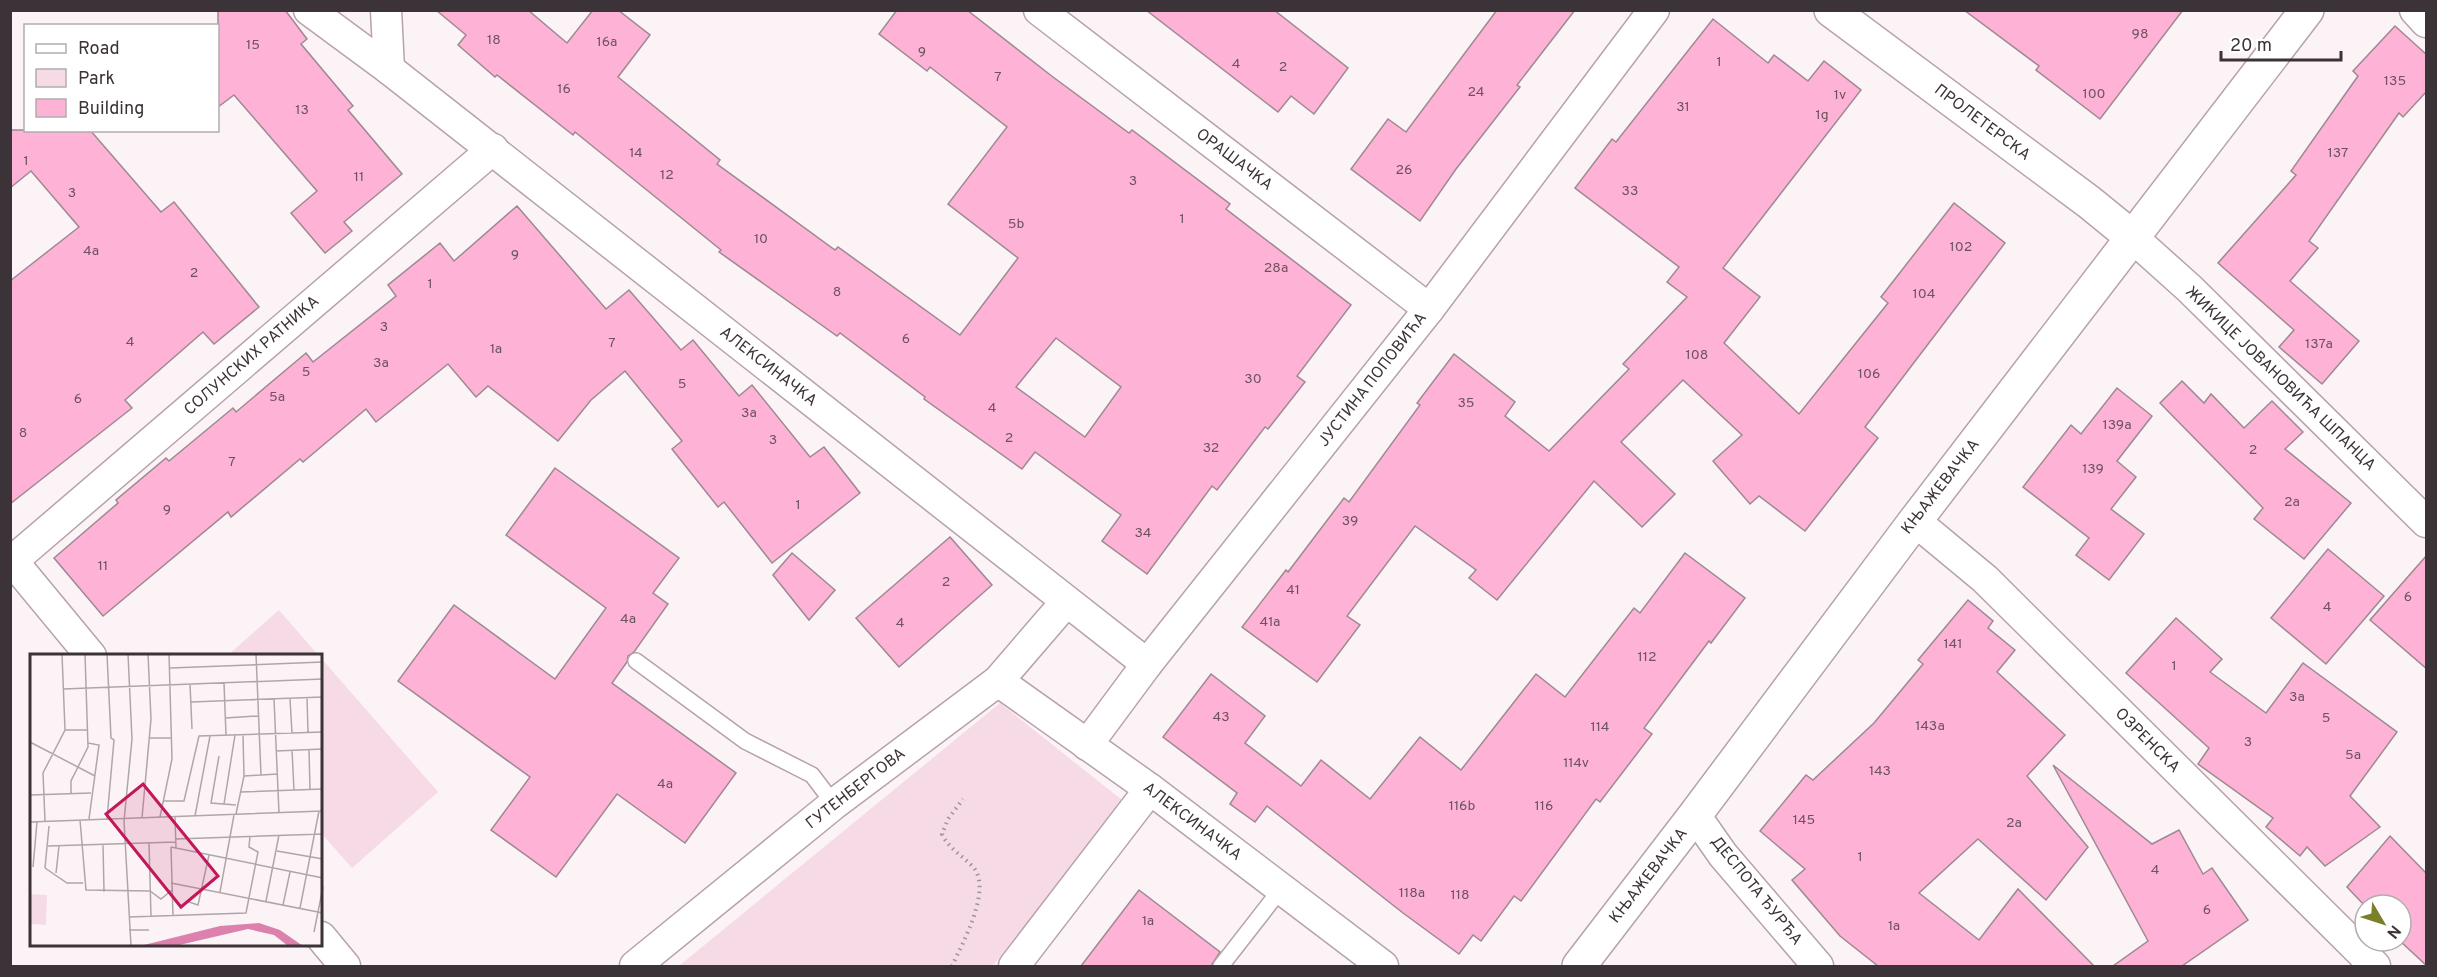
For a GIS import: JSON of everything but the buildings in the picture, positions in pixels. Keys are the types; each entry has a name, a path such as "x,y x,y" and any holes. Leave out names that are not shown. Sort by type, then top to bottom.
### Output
{"main road":[{"name":"ПРОЛЕТЕРСКА","path":"1831,10 2082,197 2132,237"},
{"name":"КЊАЖЕВАЧКА","path":"1579,966 1915,521 2307,10"}],"street":[{"name":"АЛЕКСИНАЧКА","path":"309,10 493,149 1147,664"},
{"path":"386,10 389,69"},
{"name":"ОРАШАЧКА","path":"1040,10 1429,309"},
{"name":"ЈУСТИНА ПОПОВИЋА","path":"1087,746 1147,664 1429,309 1654,10"},
{"path":"2415,10 2427,22"},
{"name":"СОЛУНСКИХ РАТНИКА","path":"11,561 493,149"},
{"name":"ЖИКИЦЕ ЈОВАНОВИЋА ШПАНЦА","path":"2132,237 2190,289 2427,522"},
{"name":"ОЗРЕНСКА","path":"1915,521 1985,579 2375,966"},
{"path":"11,561 89,654"},
{"name":"ГУТЕНБЕРГОВА","path":"635,966 834,804 998,681 1066,602"},
{"name":"АЛЕКСИНАЧКА","path":"998,681 1150,789 1383,966"},
{"path":"1014,966 1150,789"},
{"name":"ДЕСПОТА ЂУРЂА","path":"1695,815 1723,855 1818,966"},
{"path":"322,938 345,966"}],"lane":[{"path":"636,661 746,741 812,775 834,804"},
{"path":"1221,966 1281,889"}],"path":[{"path":"952,966 971,925 981,888 975,869 947,845 942,834 948,819 963,799"}],"green space":[{"path":"279,610 317,654 229,654"},
{"path":"322,659 438,792 352,868 322,834"},
{"path":"1000,703 1122,800 993,966 680,965"}]}
